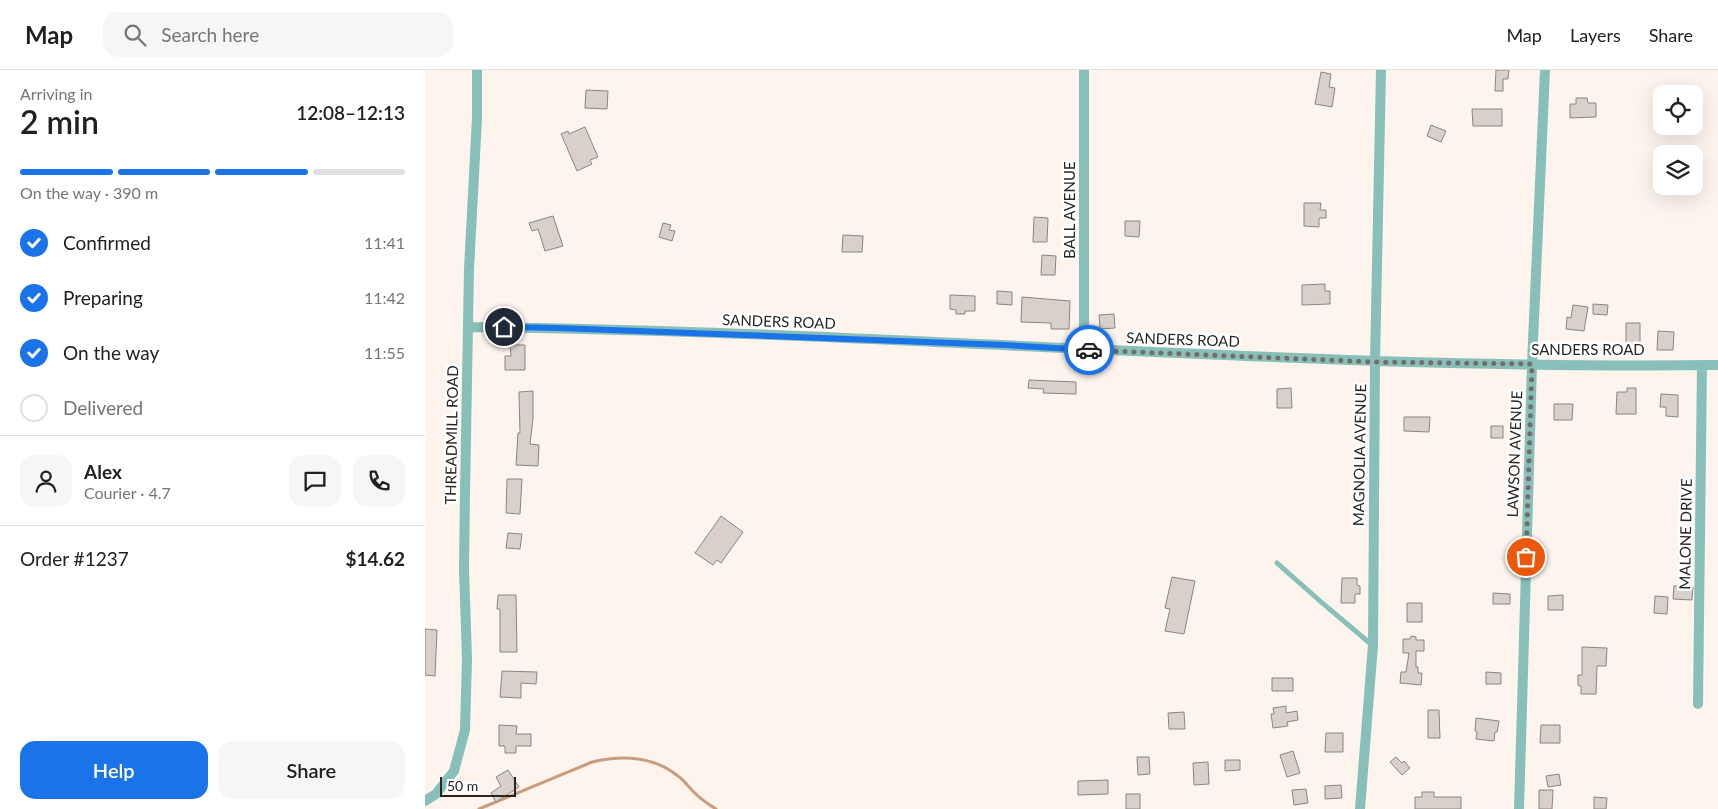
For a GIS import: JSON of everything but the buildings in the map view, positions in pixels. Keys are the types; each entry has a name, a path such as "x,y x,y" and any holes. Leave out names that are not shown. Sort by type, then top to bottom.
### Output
{"street":[{"name":"THREADMILL ROAD","path":"425,801 436,794 454,771 465,730 467,659 464,569 468,327 477,118 477,70"},
{"name":"BALL AVENUE","path":"1084,70 1084,350"},
{"name":"MAGNOLIA AVENUE","path":"1360,809 1373,645 1375,362 1381,70"},
{"name":"LAWSON AVENUE","path":"1519,809 1532,364 1545,70"},
{"name":"SANDERS ROAD","path":"468,327 558,328 1005,345 1375,362 1718,364"},
{"name":"MALONE DRIVE","path":"1698,704 1702,365"}],"lane":[{"path":"1277,562 1320,602 1373,645"}],"waterway":[{"path":"479,809 592,762 614,758 637,759 658,764 681,778 694,793 716,809"}],"way so far":[{"path":"1089,350 1375,362 1532,364 1526,557"}],"route":[{"path":"504,327 987,344 1089,350"}]}
